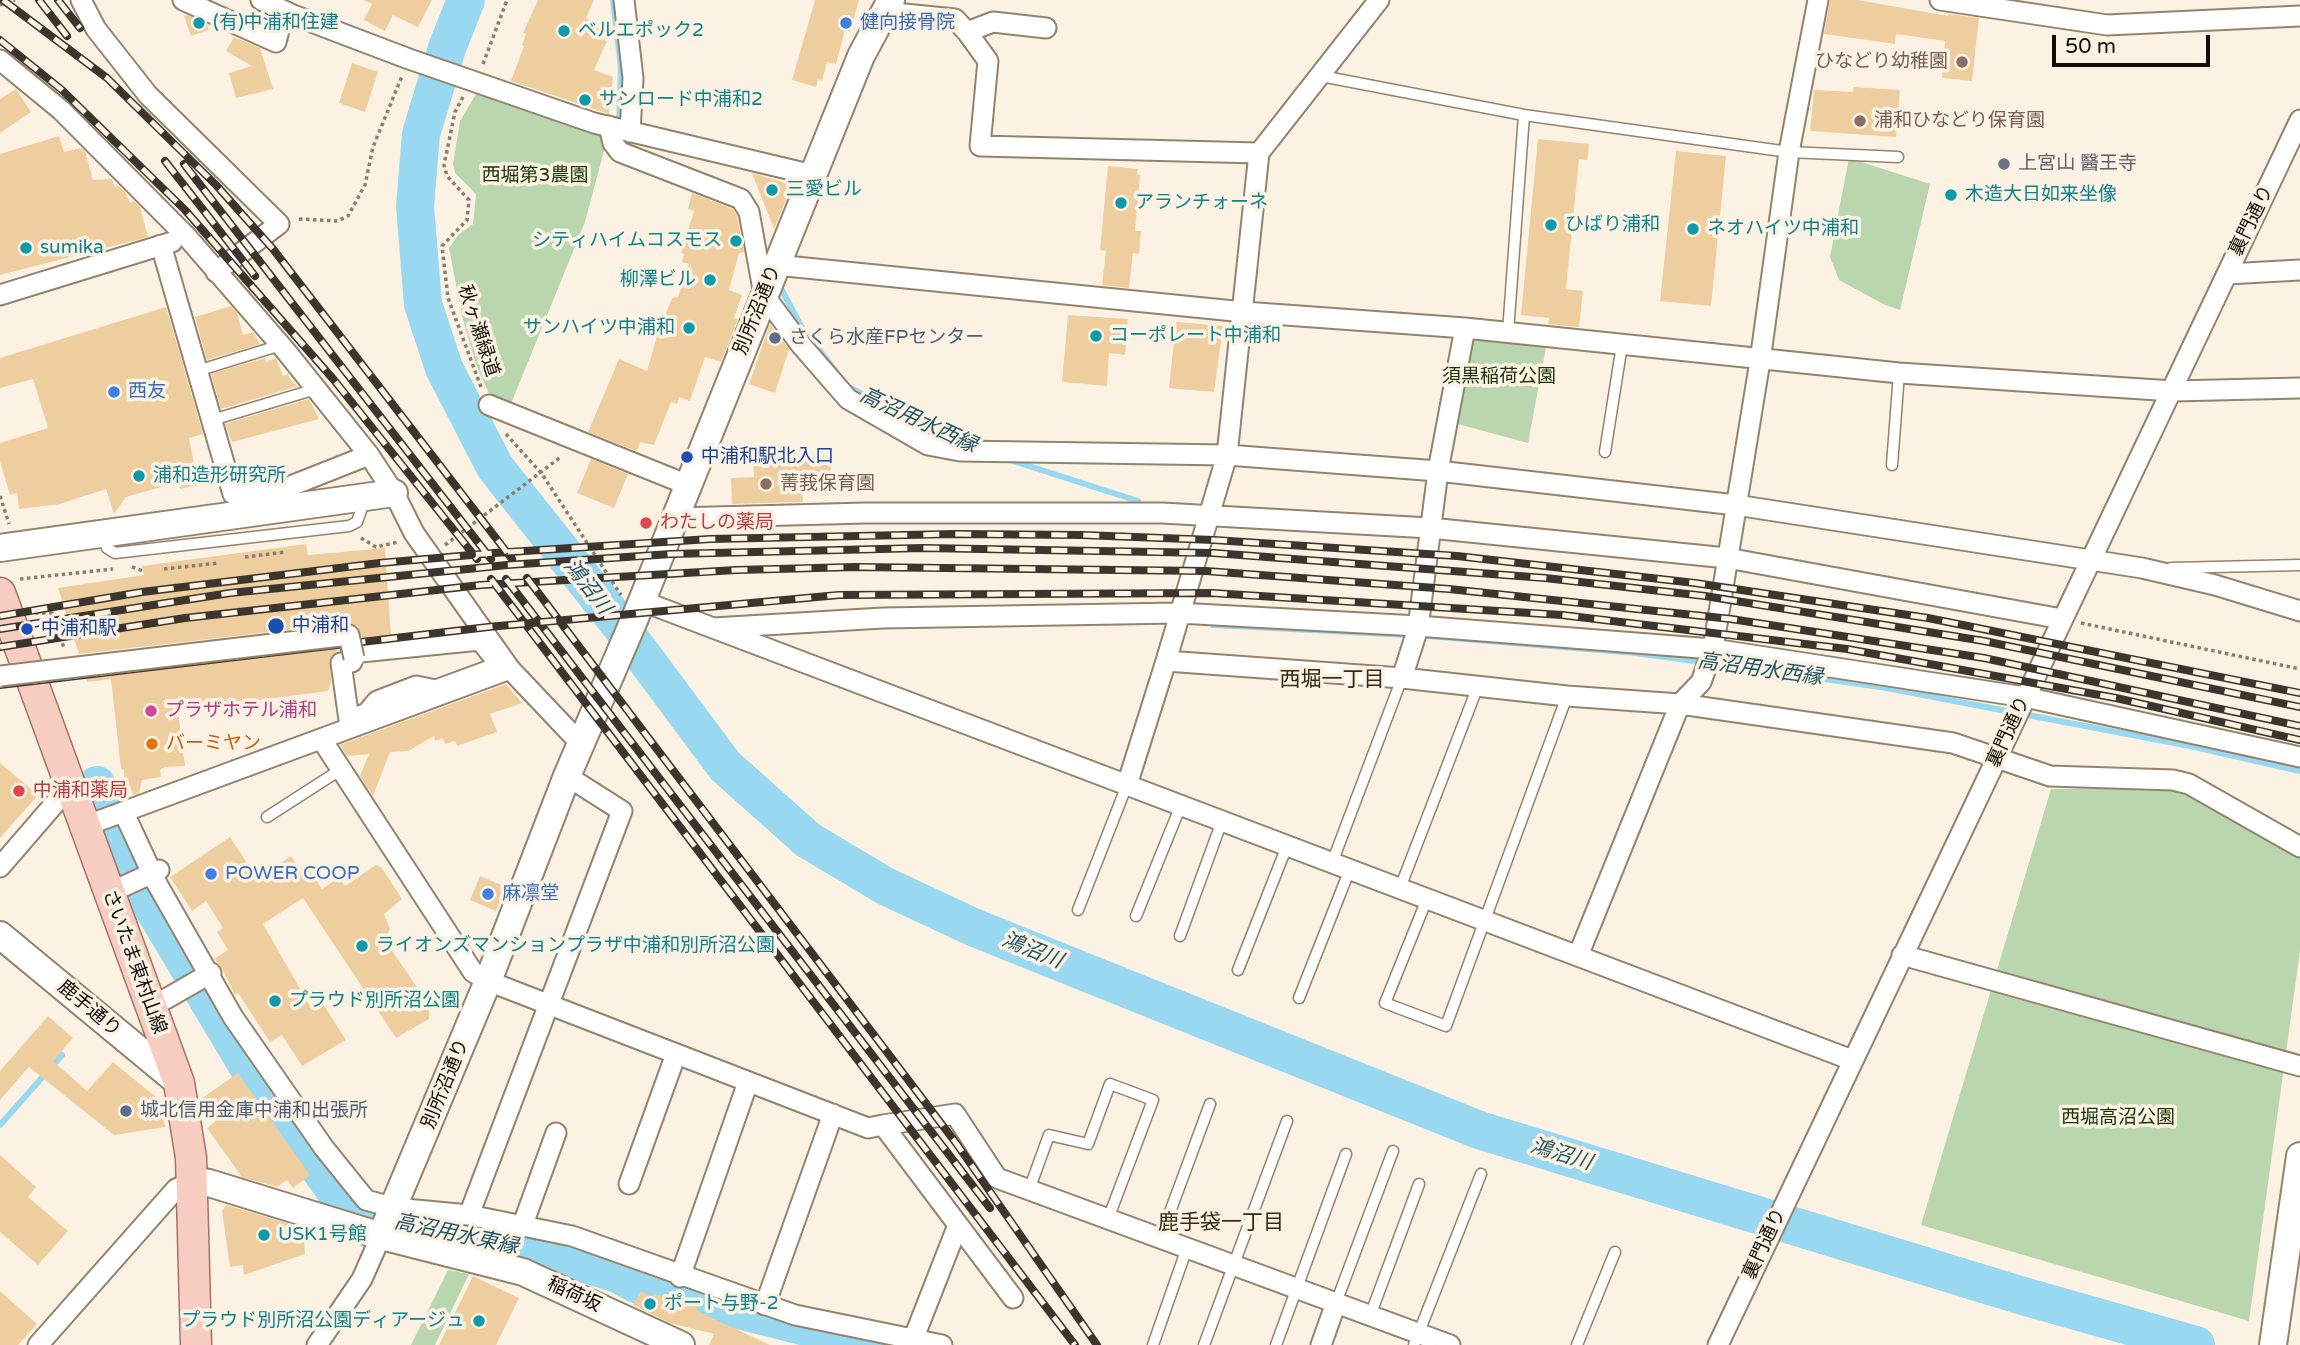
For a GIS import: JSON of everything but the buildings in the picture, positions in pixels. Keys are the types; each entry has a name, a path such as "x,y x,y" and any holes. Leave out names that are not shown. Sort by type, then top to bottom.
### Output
{"main road":[{"name":"さいたま東村山線","path":"7,560 70,786 109,818 139,880 150,1008 179,1083 188,1133 193,1181 196,1345"}],"street":[{"path":"81,0 96,29 148,96 279,223 216,272"},
{"path":"183,0 276,42 284,11"},
{"path":"261,0 409,59 619,129 813,175"},
{"path":"624,0 633,78 613,143 620,152 741,199 749,212 801,345 848,399 929,445 960,451 1227,455 1438,471 1736,505 2142,568 2215,585 2300,611"},
{"path":"1127,785 1227,455 1259,153 1379,0"},
{"path":"1578,956 1680,704 1701,681 1712,652 1760,361 1789,152 1818,0"},
{"path":"1940,0 2107,24 2300,16"},
{"path":"888,6 955,19 988,61 980,146 1259,153"},
{"name":"別所沼通り","path":"317,1345 362,1279 389,1221 488,981 567,776 676,518 861,56 888,6"},
{"path":"967,32 993,22 1046,29"},
{"path":"0,60 61,110 187,237 281,345 369,455 394,493 414,533 510,669 581,744"},
{"name":"裏門通り","path":"1718,1345 2299,126"},
{"path":"0,295 187,237"},
{"path":"161,245 233,494 283,489 369,455"},
{"path":"2227,274 2300,270"},
{"path":"772,276 1465,328 1760,361 1899,373 2173,391 2300,388"},
{"path":"1402,678 1418,627 1438,471 1465,328"},
{"path":"489,405 688,485"},
{"path":"7,560 102,534 259,524 366,497 394,493"},
{"path":"676,518 866,513 1162,513 1430,528 1727,558 2062,619"},
{"path":"713,628 883,618 1178,613 1418,627 1712,652 2300,757"},
{"path":"636,614 713,628 1852,1060"},
{"path":"0,676 349,635 355,658"},
{"path":"480,640 496,660 493,669 436,690 416,686 377,701 367,713 349,720 341,663 352,662 351,653 480,640"},
{"path":"1166,662 1402,678 1567,696 1680,704 1954,743 1996,760 2050,776 2173,780 2189,785 2300,847"},
{"path":"510,669 109,818 139,880 233,1017 358,1193 389,1221 469,1215 572,1236 680,1277 795,1315 912,1342 942,1345"},
{"path":"322,740 473,972 488,981 868,1128 955,1114 997,1178 1370,1316 1416,1339 1450,1345"},
{"path":"469,1215 622,811 567,776"},
{"path":"0,867 70,786"},
{"name":"鹿手通り","path":"0,934 179,1083"},
{"path":"1902,955 2300,1066"},
{"path":"150,1008 207,976"},
{"path":"629,1184 676,1054"},
{"path":"680,1277 748,1082"},
{"path":"765,1305 833,1114"},
{"path":"883,1125 1013,1298"},
{"path":"522,1227 556,1133"},
{"path":"2274,1339 2300,1156"},
{"path":"38,1345 176,1189 193,1181"},
{"name":"稲荷坂","path":"193,1181 389,1221 523,1272 681,1345"},
{"path":"912,1342 958,1224"},
{"path":"1321,1345 1336,1303"}],"lane":[{"path":"1321,76 1524,115 1789,152 1898,157"},
{"path":"1508,332 1524,115"},
{"path":"197,371 281,345"},
{"path":"1605,452 1622,345"},
{"path":"1892,465 1899,373"},
{"path":"212,420 317,389"},
{"path":"2142,568 2300,565"},
{"path":"1299,998 1402,678"},
{"path":"1400,888 1478,686"},
{"path":"1427,898 1385,1003 1446,1026 1567,696"},
{"path":"267,817 340,770"},
{"path":"1079,910 1127,785"},
{"path":"1136,916 1181,805"},
{"path":"1180,936 1222,821"},
{"path":"1238,970 1287,846"},
{"path":"1029,1190 1049,1135 1088,1144 1110,1084 1153,1100 1108,1219"},
{"path":"1160,1238 1210,1104"},
{"path":"1204,1345 1287,1121"},
{"path":"1336,1303 1393,1151"},
{"path":"1276,1345 1346,1154"},
{"path":"1416,1339 1481,1174"},
{"path":"1370,1316 1419,1184"},
{"path":"1153,1345 1187,1248"},
{"path":"1577,1345 1615,1252"}],"path":[{"path":"0,5 15,0"},
{"name":"秋ヶ瀬緑道","path":"507,0 486,58 455,112 444,165 447,176 469,200 467,220 442,246 448,298 464,346 489,405 505,433 542,474 636,614"},
{"path":"279,223 314,219 338,221 348,216 365,185 373,147 409,59"},
{"path":"441,548 542,474"},
{"path":"0,496 7,560 19,579 33,578"},
{"path":"245,557 286,552"},
{"path":"164,569 219,563"},
{"path":"130,566 143,571"},
{"path":"31,613 52,613 77,666"},
{"path":"2062,619 2300,669"}],"green space":[{"name":"西堀第3農園","path":"479,89 602,131 605,147 585,222 510,406 491,398 476,364 462,316 449,248 458,235 473,224 476,194 455,173 453,164 460,121"},
{"path":"1849,158 1930,184 1900,310 1885,305 1839,280 1830,257"},
{"name":"須黒稲荷公園","path":"1465,328 1547,342 1528,443 1454,423"},
{"name":"西堀高沼公園","path":"2172,787 2190,793 2300,854 2300,951 2249,1321 1921,1225 2051,789"},
{"path":"448,1270 469,1274 435,1345 411,1345"}],"waterway":[{"name":"鴻沼川","path":"466,0 447,48 421,134 415,206 423,304 444,368 495,467 620,625 725,766 808,840 885,886 975,928 1479,1130 2023,1296 2196,1345"},
{"name":"高沼用水西縁","path":"613,0 621,68 619,125"},
{"name":"高沼用水西縁","path":"778,283 801,326 837,373"},
{"name":"高沼用水西縁","path":"848,387 964,443"},
{"name":"高沼用水西縁","path":"1007,459 1138,501"},
{"name":"高沼用水西縁","path":"1213,625 1428,636 1636,653 1881,687 2190,746 2300,771"},
{"name":"高沼用水東縁","path":"97,785 144,893 253,1075 343,1202 352,1210 421,1231 560,1256 615,1273 636,1284 877,1345"},
{"path":"0,1125 62,1055"}],"railway":[{"path":"3,0 107,78 216,185 273,249 512,559"},
{"path":"39,0 67,36"},
{"path":"58,0 80,28"},
{"path":"0,40 62,90 185,210 334,380 477,559"},
{"path":"165,161 255,276"},
{"path":"184,164 491,559"},
{"path":"0,616 142,592 380,563 494,553 710,539 955,534 1082,535 1214,540 1457,556 1695,583 1928,618 2300,693"},
{"path":"0,629 230,593 507,565 671,554 923,548 1214,553 1545,578 1705,596 1984,641 2300,707"},
{"path":"0,647 185,618 481,585 736,570 856,567 1206,571 1449,589 1731,619 1984,658 2300,726"},
{"path":"527,578 956,1143 1097,1345"},
{"path":"491,579 1075,1345"},
{"path":"506,579 990,1208"},
{"path":"0,685 488,627 839,595 1212,593 1562,615 1847,649 2116,698 2300,740"}],"place":[{"name":"(有)中浦和住建","path":"199,23"},
{"name":"健向接骨院","path":"846,23"},
{"name":"ベルエポック2","path":"564,31"},
{"name":"ひなどり幼稚園","path":"1962,62"},
{"name":"サンロード中浦和2","path":"585,100"},
{"name":"浦和ひなどり保育園","path":"1860,121"},
{"name":"上宮山 醫王寺","path":"2004,164"},
{"name":"三愛ビル","path":"772,190"},
{"name":"木造大日如来坐像","path":"1951,195"},
{"name":"アランチォーネ","path":"1121,203"},
{"name":"ひばり浦和","path":"1551,225"},
{"name":"ネオハイツ中浦和","path":"1693,229"},
{"name":"シティハイムコスモス","path":"736,241"},
{"name":"sumika","path":"26,248"},
{"name":"柳澤ビル","path":"710,280"},
{"name":"サンハイツ中浦和","path":"689,328"},
{"name":"コーポレート中浦和","path":"1096,336"},
{"name":"さくら水産FPセンター","path":"775,338"},
{"name":"西友","path":"114,392"},
{"name":"中浦和駅北入口","path":"687,457"},
{"name":"浦和造形研究所","path":"139,476"},
{"name":"菁莪保育園","path":"766,484"},
{"name":"わたしの薬局","path":"646,523"},
{"name":"中浦和","path":"276,626"},
{"name":"中浦和駅","path":"27,629"},
{"name":"プラザホテル浦和","path":"151,711"},
{"name":"バーミヤン","path":"152,744"},
{"name":"中浦和薬局","path":"19,791"},
{"name":"POWER COOP","path":"211,874"},
{"name":"麻凛堂","path":"488,894"},
{"name":"ライオンズマンションプラザ中浦和別所沼公園","path":"362,946"},
{"name":"プラウド別所沼公園","path":"275,1001"},
{"name":"城北信用金庫中浦和出張所","path":"126,1111"},
{"name":"USK1号館","path":"264,1235"},
{"name":"ポート与野-2","path":"650,1304"},
{"name":"プラウド別所沼公園ディアージュ","path":"479,1321"}],"district":[{"name":"西堀一丁目","path":"1332,680"},
{"name":"鹿手袋一丁目","path":"1221,1223"}]}
